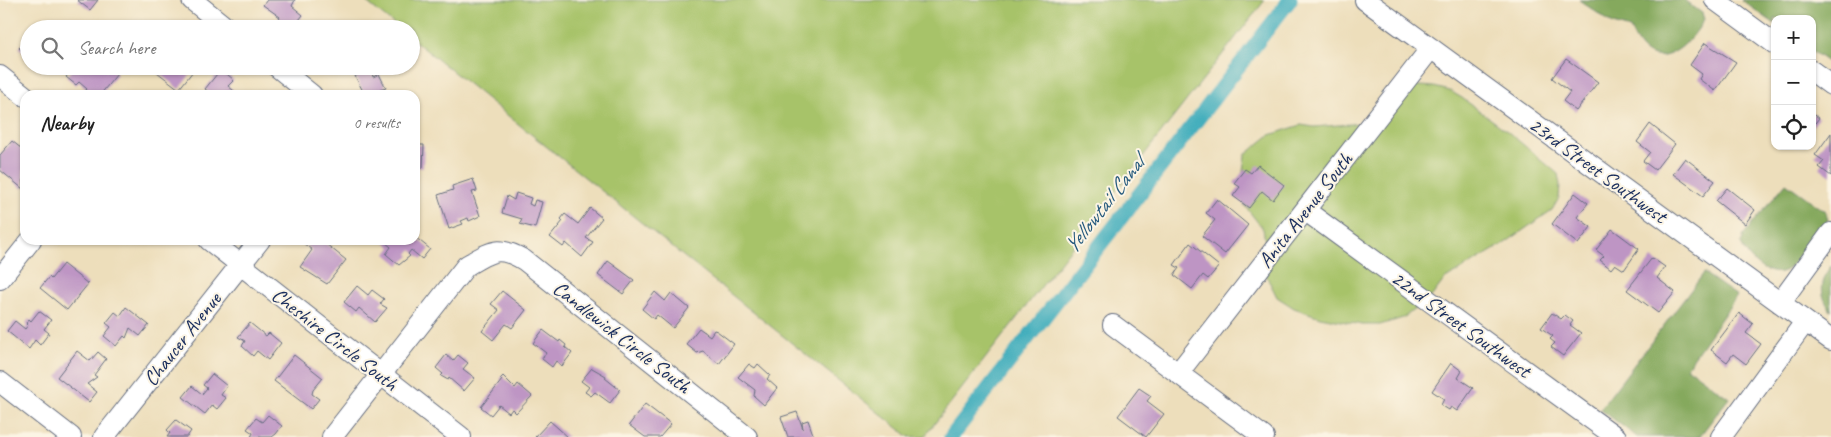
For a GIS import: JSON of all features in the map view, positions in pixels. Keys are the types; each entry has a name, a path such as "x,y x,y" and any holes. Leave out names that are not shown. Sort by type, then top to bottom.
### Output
{"street":[{"path":"192,0 217,20"},
{"name":"23rd Street Southwest","path":"1365,0 1831,340"},
{"path":"1715,0 1771,41"},
{"name":"Anita Avenue South","path":"1179,372 1431,48"},
{"path":"1816,74 1831,85"},
{"path":"287,75 306,90"},
{"path":"0,76 20,92"},
{"name":"22nd Street Southwest","path":"1306,210 1616,437"},
{"path":"1780,302 1831,233"},
{"path":"0,279 27,245"},
{"name":"Cheshire Circle South","path":"215,245 461,437"},
{"name":"Chaucer Avenue","path":"104,437 256,245"},
{"name":"Candlewick Circle South","path":"380,375 466,266 492,250 508,251 524,260 747,437"},
{"path":"1721,437 1805,322"},
{"path":"1113,325 1179,372 1264,437"},
{"path":"332,437 380,375"},
{"path":"0,382 71,437"}],"green space":[{"path":"364,0 1265,0 924,437 909,437 420,45 420,20 389,20"},
{"path":"1579,0 1684,0 1702,13 1704,19 1693,35 1678,50 1660,56 1651,55 1642,49 1630,29 1613,24"},
{"path":"1741,0 1831,0 1831,64 1816,54 1816,15 1771,15 1771,21"},
{"path":"1407,85 1434,87 1450,91 1507,131 1558,174 1560,185 1559,198 1552,210 1505,243 1444,280 1432,296 1403,318 1380,325 1362,325 1320,317 1294,308 1277,297 1265,273 1267,252 1263,229 1240,197 1245,155 1270,135 1301,125 1314,127 1362,123"},
{"path":"1786,183 1825,211 1828,220 1789,268 1775,273 1761,268 1755,263 1741,244 1744,234"},
{"path":"1831,266 1831,311 1824,299 1822,288"},
{"path":"1704,273 1737,296 1687,367 1729,398 1699,437 1637,437 1600,409"}],"building":[{"path":"77,0 98,0 90,10"},
{"path":"267,0 295,0 292,6 303,15 299,20 278,20 280,17 263,5"},
{"path":"1705,43 1736,62 1715,91 1699,79 1702,74 1690,65"},
{"path":"1566,59 1598,82 1576,111 1563,101 1570,92 1552,78"},
{"path":"68,75 116,75 104,90 86,90 79,82 76,85 66,77"},
{"path":"161,75 190,75 179,89"},
{"path":"216,75 228,75 234,80 228,86 233,90 205,89"},
{"path":"372,75 373,77 380,75 386,88 362,90 355,76"},
{"path":"1650,124 1675,144 1655,170 1643,161 1650,152 1637,142"},
{"path":"1831,133 1831,176 1819,167 1824,161 1815,155"},
{"path":"12,141 20,147 20,187 0,170 0,155"},
{"path":"420,145 424,145 423,168 420,168"},
{"path":"1685,158 1715,181 1703,196 1673,174"},
{"path":"1258,165 1284,185 1273,200 1262,191 1249,208 1233,196 1240,187 1234,183 1245,169 1251,173"},
{"path":"473,179 477,191 472,192 480,216 469,221 468,218 461,221 463,224 449,229 438,195 453,190 452,186"},
{"path":"1727,188 1755,210 1745,224 1716,201"},
{"path":"516,193 531,198 529,204 533,206 535,200 542,202 535,228 520,224 522,219 502,213 507,196 514,200"},
{"path":"1575,193 1588,203 1577,217 1591,227 1578,244 1552,224"},
{"path":"1217,199 1248,225 1225,254 1202,236 1215,220 1206,213"},
{"path":"590,208 602,218 586,238 593,242 582,257 566,243 563,247 550,237 563,221 561,219 565,214 578,224"},
{"path":"1612,229 1639,249 1624,270 1615,264 1611,269 1600,260 1604,256 1596,250"},
{"path":"420,241 430,249 422,259 411,250 408,254 410,256 399,265 386,254 391,247 389,245 420,245"},
{"path":"1190,243 1219,266 1208,279 1203,275 1192,289 1174,275 1179,268 1174,265"},
{"path":"306,245 327,245 346,260 327,284 300,267 312,250"},
{"path":"1652,258 1665,267 1657,278 1675,292 1658,313 1627,290"},
{"path":"608,261 634,280 623,294 598,275"},
{"path":"63,264 88,284 67,310 40,288 49,277 51,279"},
{"path":"357,286 368,295 372,290 384,299 380,304 387,308 375,322 359,308 356,312 344,302"},
{"path":"502,291 526,310 512,328 506,324 493,340 482,331 499,310 491,304"},
{"path":"655,292 665,301 671,293 689,308 673,328 657,315 654,319 642,309"},
{"path":"126,307 149,325 140,336 130,328 126,338 124,336 116,346 104,336 111,327 106,323 115,312 120,316"},
{"path":"39,311 51,320 44,329 49,333 40,345 35,340 29,349 7,331 15,321 25,329 29,319 31,321"},
{"path":"1552,313 1561,319 1565,315 1573,321 1570,325 1581,333 1563,356 1551,347 1555,343 1550,339 1553,336 1541,328"},
{"path":"1739,313 1753,324 1746,333 1761,344 1746,364 1733,354 1727,362 1711,350"},
{"path":"250,323 266,336 269,333 281,343 268,360 257,351 253,356 242,346 245,341 238,337"},
{"path":"699,328 710,336 714,330 717,331 734,344 719,364 703,351 697,353 686,344"},
{"path":"543,330 559,342 560,340 572,353 562,366 556,361 552,367 542,359 546,353 533,343"},
{"path":"77,351 90,361 98,352 106,359 94,375 97,377 87,384 97,392 89,402 57,377"},
{"path":"294,355 323,378 313,390 312,394 319,399 311,409 274,381"},
{"path":"446,355 453,361 458,355 468,363 463,369 475,378 464,391 449,378 448,380 441,376 443,374 436,368"},
{"path":"1451,363 1462,371 1458,378 1473,388 1457,411 1451,407 1449,410 1441,405 1444,399 1432,391"},
{"path":"749,364 755,368 758,364 770,375 767,379 777,388 764,405 754,396 755,390 738,377"},
{"path":"592,368 606,376 605,378 620,390 610,403 595,392 591,396 585,392 589,387 581,381"},
{"path":"212,374 227,386 221,395 226,398 217,409 212,405 205,414 183,397 192,386 202,394 207,388 203,385"},
{"path":"503,376 515,388 518,384 532,396 516,413 512,409 509,413 499,405 491,415 481,407"},
{"path":"1139,388 1151,396 1147,401 1164,414 1146,437 1118,416"},
{"path":"645,404 671,424 660,437 645,437 629,425"},
{"path":"797,412 803,429 802,422 808,420 814,437 788,437 781,417"},
{"path":"268,415 282,426 276,434 272,437 251,437 253,433 247,429 256,418 262,422"},
{"path":"176,420 191,431 187,437 167,437 170,433 167,430"},
{"path":"550,421 568,437 535,437"}],"waterway":[{"name":"Yellowtail Canal","path":"951,437 1290,0"}]}
